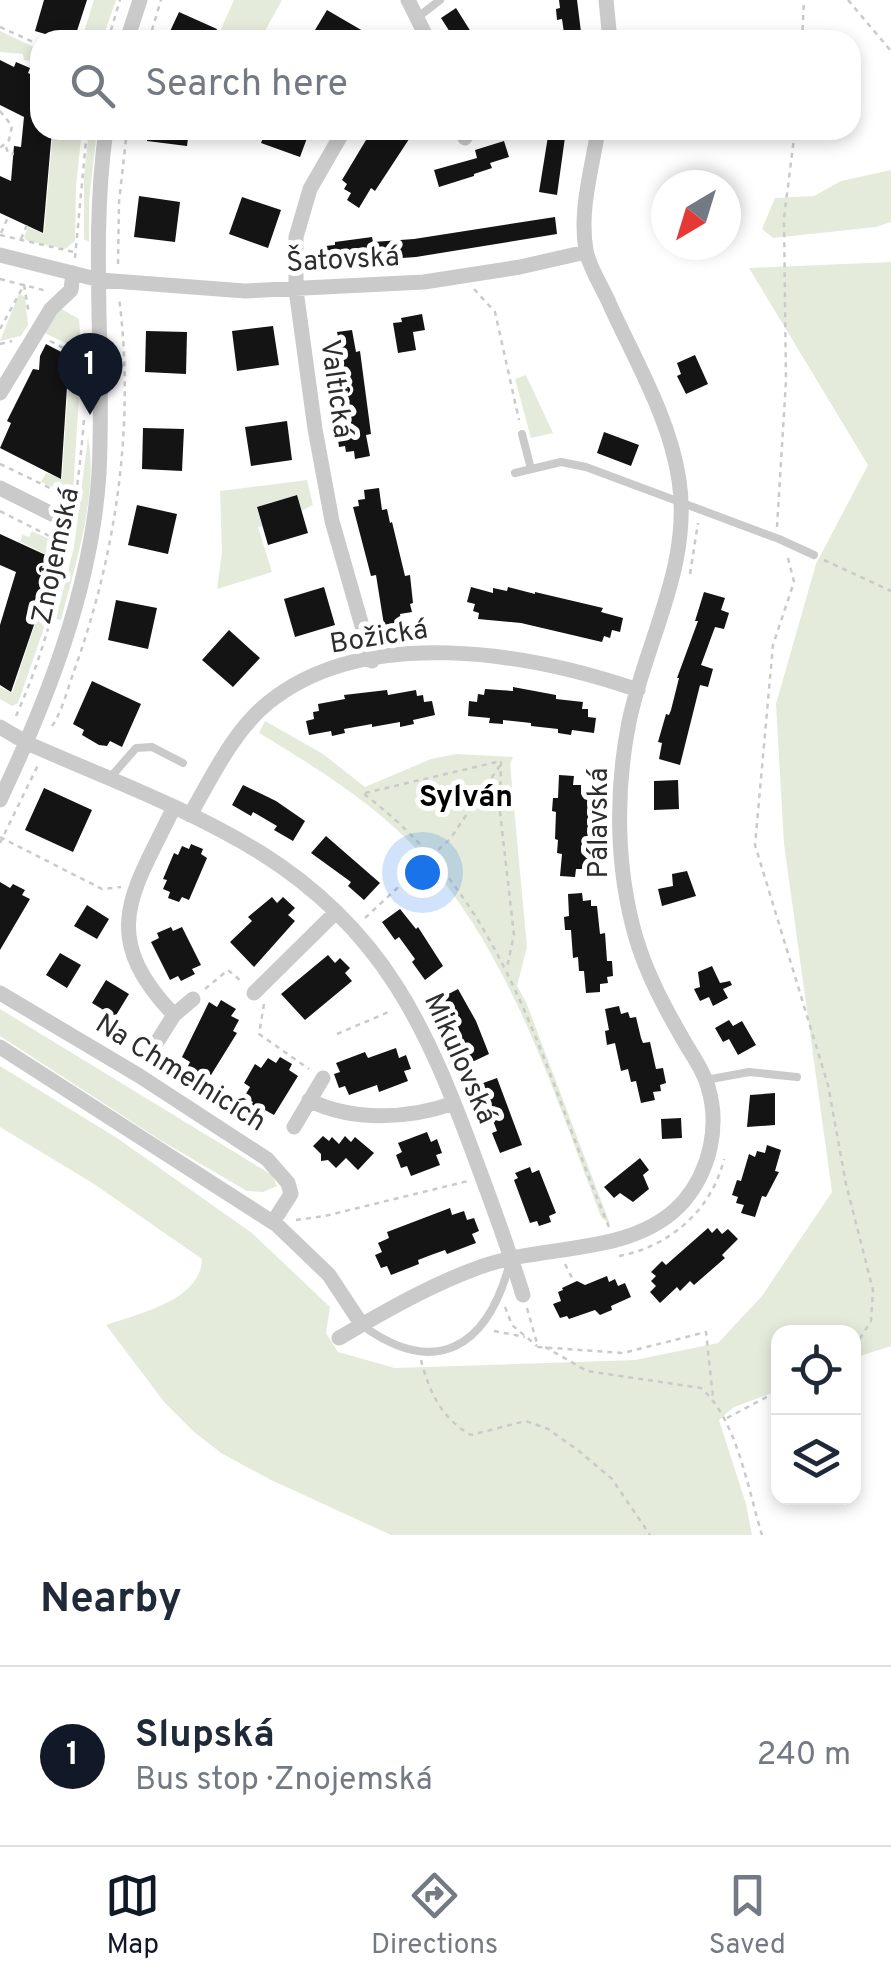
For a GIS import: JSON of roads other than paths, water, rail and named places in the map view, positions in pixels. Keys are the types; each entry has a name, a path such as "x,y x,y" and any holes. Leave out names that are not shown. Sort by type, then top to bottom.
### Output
{"street":[{"path":"130,30 140,0"},
{"path":"408,0 424,30"},
{"path":"606,0 609,30"},
{"name":"Znojemská","path":"0,800 27,742 64,642 89,552 98,475 100,198 105,140"},
{"name":"Valtická","path":"338,140 310,189 296,237 296,290 332,521 372,660"},
{"name":"Pálavská","path":"339,1338 458,1276 512,1257 631,1236 650,1228 680,1206 708,1157 713,1122 706,1080 658,993 637,940 623,882 620,789 629,720 679,558 680,502 679,479 662,420 586,252 584,209 596,140"},
{"name":"Šatovská","path":"0,255 100,280 244,291 424,282 586,252"},
{"path":"0,393 50,309 66,296 73,273"},
{"path":"0,488 54,515"},
{"name":"Božická","path":"190,815 242,729 268,703 310,677 372,660 428,654 504,656 564,668 638,690"},
{"name":"Mikulovská","path":"0,727 174,807 263,855 354,930 408,1002 430,1041 523,1295"},
{"path":"174,807 136,886 129,910 128,935 132,956 152,992 174,1014"},
{"path":"254,994 336,912"},
{"name":"Na Chmelnicích","path":"0,993 268,1158 288,1183 291,1194 273,1222"},
{"path":"157,1042 174,1014 193,999"},
{"path":"2,1050 273,1222 312,1256 344,1295 362,1325"},
{"path":"294,1127 322,1078"},
{"path":"309,1100 339,1112 361,1115 423,1112 454,1103"}],"lane":[{"path":"418,17 440,0"},
{"path":"522,434 531,469"},
{"path":"514,473 561,462 586,468 779,538 814,555"},
{"path":"109,778 136,748 152,747 183,763"},
{"path":"706,1080 749,1072 797,1078"},
{"path":"362,1325 378,1337 419,1353 444,1352 474,1334 500,1297 512,1257"}],"place":[{"name":"Slupská","path":"90,415"}],"district":[{"name":"Sylván","path":"466,798"}]}
